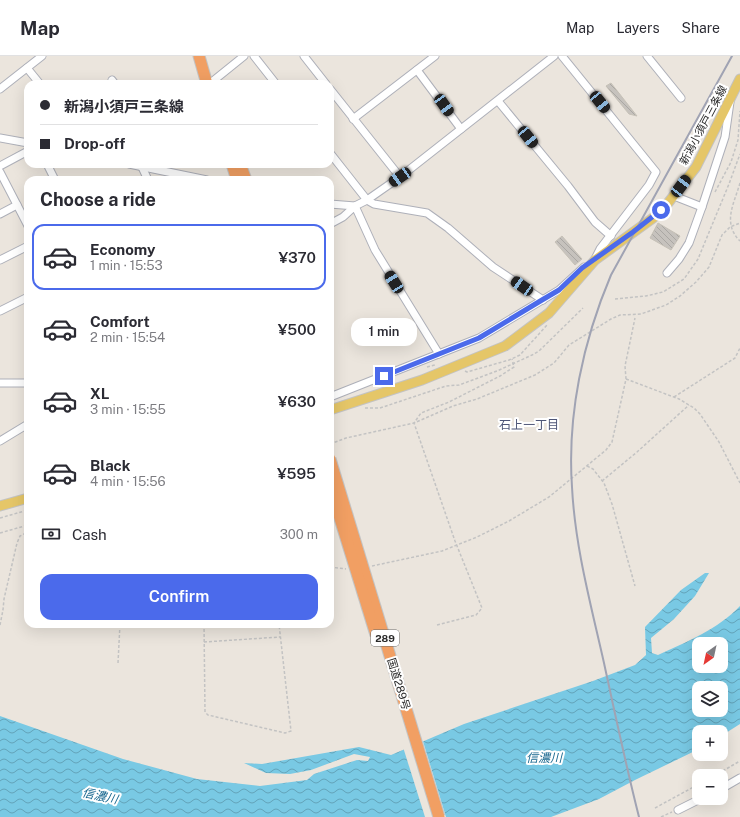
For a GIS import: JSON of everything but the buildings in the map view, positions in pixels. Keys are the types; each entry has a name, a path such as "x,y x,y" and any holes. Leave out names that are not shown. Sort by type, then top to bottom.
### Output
{"highway":[{"path":"199,56 211,80"},
{"path":"206,56 211,80"},
{"name":"国道289号","path":"334,472 439,817"},
{"name":"国道289号","path":"334,499 432,817"}],"main road":[{"name":"新潟小須戸三条線","path":"334,409 422,380 505,346 549,313 595,260 653,218 674,196 696,167 740,79"},
{"path":"0,506 24,499"}],"street":[{"path":"0,89 42,56"},
{"path":"216,80 244,56"},
{"path":"254,56 273,80"},
{"path":"304,56 323,80"},
{"path":"353,119 435,56"},
{"path":"334,222 343,217 355,206 367,200 400,177 554,56"},
{"path":"334,395 479,338 559,290 582,268 595,260 600,249 649,184 656,172 562,56"},
{"path":"647,56 681,98"},
{"path":"27,68 37,80"},
{"path":"417,70 461,129"},
{"path":"334,94 400,177"},
{"path":"667,273 679,259 689,243 725,137 731,98"},
{"path":"498,101 568,186 595,222 611,236"},
{"path":"0,138 24,142"},
{"path":"0,166 24,153"},
{"path":"334,158 367,200 374,204 427,213 448,228 493,267 542,300"},
{"path":"147,168 187,176"},
{"path":"0,172 24,218"},
{"path":"674,196 703,204"},
{"path":"334,204 355,206"},
{"path":"0,214 17,205"},
{"path":"355,206 375,250 439,354"},
{"path":"0,260 24,248"},
{"path":"0,311 24,299"},
{"path":"0,383 24,383"},
{"path":"0,441 24,426"},
{"path":"728,785 740,778"},
{"path":"678,810 692,803"}],"path":[{"path":"703,204 714,193 734,152 738,140 740,111"},
{"path":"734,152 740,153"},
{"path":"740,183 730,217 730,227 740,241"},
{"path":"334,442 346,438 414,424 453,406 478,399 535,375 554,363 569,345 611,319 620,316 641,314 666,305 680,296 696,282 709,266 722,235 730,227 740,223"},
{"path":"362,407 380,408 446,386 459,384 532,355 539,351 584,308"},
{"path":"367,567 442,551 457,546 509,521 549,497 606,450 612,442 626,379 625,366 635,318"},
{"path":"674,397 735,358 740,348"},
{"path":"414,424 421,413 449,402 500,376 514,367 512,359"},
{"path":"626,379 674,397 694,408 700,414 719,442 740,483"},
{"path":"602,481 689,405"},
{"path":"414,424 457,546 482,608 476,615 437,625"},
{"path":"587,466 593,469 602,481 612,504 635,586"},
{"path":"0,518 24,511"},
{"path":"0,533 24,526"},
{"path":"0,625 4,599 17,543 20,536 24,534"},
{"path":"334,568 353,568"},
{"path":"118,663 120,628"},
{"path":"204,628 205,712 208,715 285,733 291,731 280,628"},
{"path":"204,642 280,638"},
{"path":"726,769 740,761"},
{"path":"655,808 692,788"},
{"path":"661,817 678,810"}],"water":[{"name":"信濃川","path":"705,573 709,573 695,596 674,619 651,638 652,653 658,655 692,639 692,673 728,673 728,637 696,637 722,622 740,606 740,724 728,732 728,725 692,725 692,752 599,799 551,817 0,817 0,716 123,759 197,779 260,786 307,780 314,774 357,760 368,761 370,757 354,754 311,770 290,774 266,773 244,763 262,764 359,747 391,755 464,724 593,681 635,665 646,655 645,627 681,590"}],"pier":[{"path":"422,738 446,817 425,817 403,747"}],"railway":[{"path":"639,817 589,598 576,532 571,460 575,406 579,379 592,326 611,275 732,56"}],"district":[{"name":"石上一丁目","path":"529,425"}],"route":[{"path":"384,376 479,338 559,290 582,268 653,218 661,210"}]}
